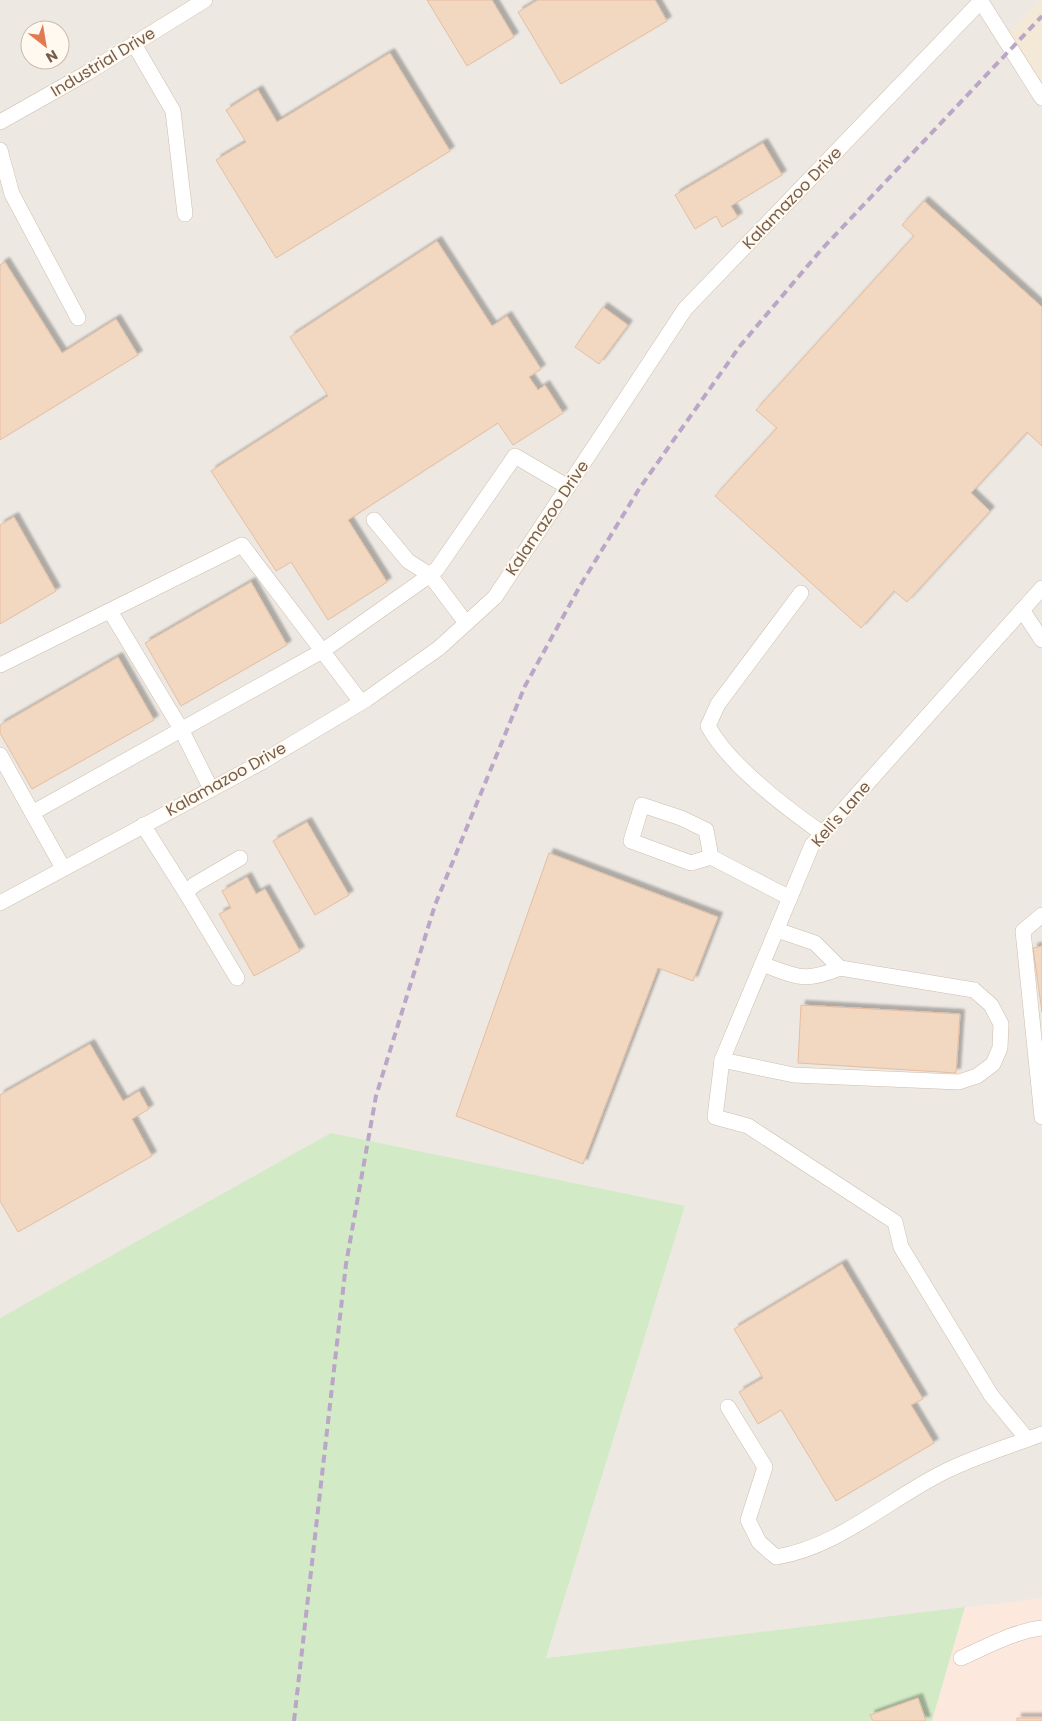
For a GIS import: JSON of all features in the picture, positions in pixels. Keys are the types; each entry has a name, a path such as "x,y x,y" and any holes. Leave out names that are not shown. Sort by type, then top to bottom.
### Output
{"street":[{"name":"Industrial Drive","path":"0,122 134,44 205,0"},
{"path":"981,0 1042,98"},
{"name":"Kalamazoo Drive","path":"0,903 262,762 361,702 439,648 495,597 685,309 981,0"},
{"path":"134,44 172,110 185,214"},
{"path":"0,150 3,176 78,318"},
{"path":"32,812 324,650 437,569 515,456 568,487"},
{"path":"374,520 408,561 430,574 466,623"},
{"path":"0,665 242,545 324,650 361,702"},
{"name":"Kell's Lane","path":"1027,1439 991,1395 901,1247 895,1222 748,1126 715,1117 722,1060 812,845 1042,588"},
{"path":"801,593 718,704 708,726 716,740 766,790 823,834"},
{"path":"110,610 180,729 211,789"},
{"path":"1022,610 1042,640"},
{"path":"0,755 63,868"},
{"path":"711,858 706,830 681,818 642,805 631,841 691,863 711,858 790,898"},
{"path":"144,825 237,978"},
{"path":"186,893 240,858"},
{"path":"1042,915 1023,931 1042,1117"},
{"path":"777,930 815,943 840,968"},
{"path":"722,1060 794,1075 959,1082 977,1076 993,1064 1000,1048 1001,1024 991,1005 974,990 840,968 818,977 800,978 762,964"},
{"path":"728,1407 765,1467 748,1520 759,1542 776,1557 799,1554 946,1471 1042,1434"},
{"path":"961,1658 1007,1638 1032,1629 1042,1628"}],"shaded area":[{"path":"0,0 1040,0 1001,42 1042,109 1042,1598 546,1658 685,1206 0,1318"},
{"path":"1042,0 1042,109 1001,42"},
{"path":"1042,1598 1042,1721 932,1721 965,1607"}],"green space":[{"path":"331,1133 685,1206 546,1658 965,1607 932,1721 0,1721 0,1318"}],"building":[{"path":"427,0 492,0 514,37 467,66"},
{"path":"538,0 655,0 667,21 561,84 518,12"},
{"path":"390,53 450,151 276,258 216,160 246,142 226,110 258,90 277,122"},
{"path":"763,143 782,175 731,206 738,217 722,227 716,216 695,229 675,195"},
{"path":"924,201 1042,307 1042,446 1027,432 971,493 990,511 907,602 894,591 861,628 715,496 777,428 756,410 914,236 902,225"},
{"path":"437,241 492,326 507,316 541,369 529,377 538,390 545,385 563,413 513,445 498,423 348,520 387,582 328,620 291,562 276,571 211,471 328,396 290,337"},
{"path":"5,262 62,353 116,319 138,355 0,440 0,265"},
{"path":"603,307 628,325 599,364 575,347"},
{"path":"14,517 56,591 0,624 0,525"},
{"path":"251,582 287,645 181,706 145,643"},
{"path":"118,657 154,720 32,789 0,733 0,725"},
{"path":"307,822 349,895 315,915 273,841"},
{"path":"549,853 718,917 693,981 658,968 583,1164 456,1116"},
{"path":"247,877 256,894 265,889 300,951 254,976 219,914 231,908 222,891"},
{"path":"1042,946 1042,1012 1033,948"},
{"path":"801,1005 960,1014 956,1073 798,1063"},
{"path":"90,1044 123,1101 139,1091 149,1109 132,1119 152,1156 18,1232 0,1201 0,1095"},
{"path":"842,1264 923,1399 911,1405 934,1443 836,1501 781,1410 758,1424 739,1392 763,1378 734,1329"},
{"path":"918,1698 926,1721 873,1721 870,1715"},
{"path":"1017,1718 1042,1718 1042,1721 1017,1721"}],"railway":[{"path":"294,1721 346,1264 376,1096 435,905 525,686 580,586 639,489 740,346 821,250 1042,16"}]}
